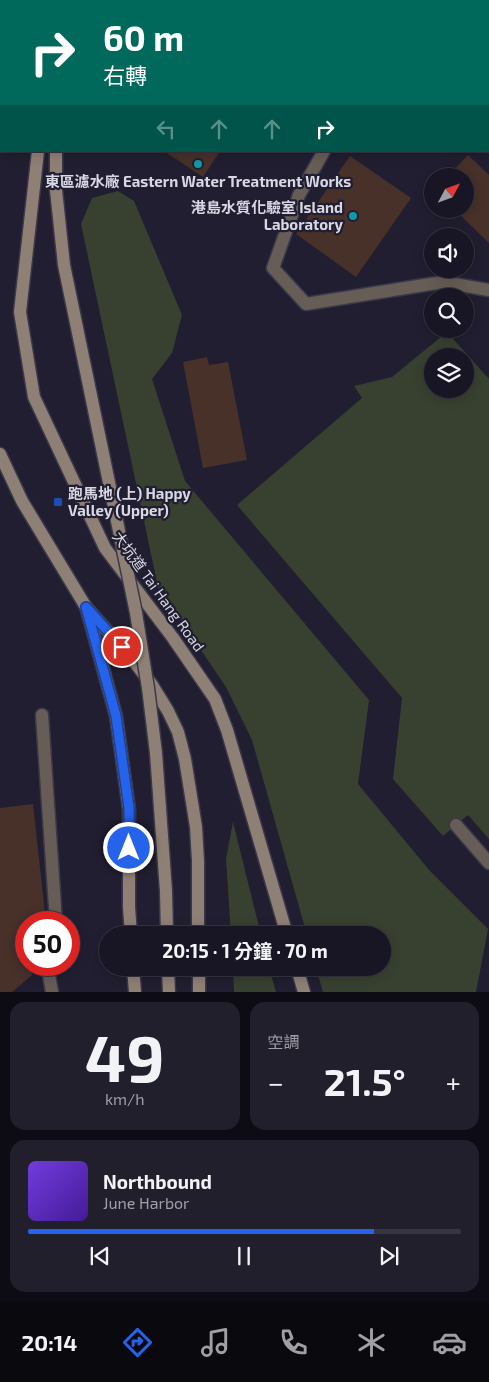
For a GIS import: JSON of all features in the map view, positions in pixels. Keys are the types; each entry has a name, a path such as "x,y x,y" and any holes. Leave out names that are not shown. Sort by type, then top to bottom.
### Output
{"main road":[{"name":"大坑道 Tai Hang Road","path":"32,152 34,174"},
{"name":"大坑道 Tai Hang Road","path":"38,152 20,312 34,397 105,548 173,638 215,698 227,730 284,926"},
{"path":"56,152 56,190 64,265 134,604 148,688 156,752 167,926"},
{"path":"0,454 22,502 86,607 134,660 168,710 178,732 185,759 196,827 198,926"},
{"path":"86,607 116,716 128,799 130,926"},
{"path":"134,976 135,992"},
{"path":"168,976 169,992"},
{"path":"199,976 199,992"},
{"path":"299,976 304,992"}],"lane":[{"path":"323,152 299,195 273,268 306,304 443,282 489,290"},
{"path":"42,715 55,911"},
{"path":"456,825 489,863"},
{"path":"49,976 52,992"}],"green space":[{"path":"118,191 134,201 182,315 172,353 152,379 185,481 369,700 358,784 430,871 488,929 476,992 323,992 318,976 391,976 391,926 304,926 252,740 226,687 158,587 81,224 92,198"},
{"path":"440,338 452,338 461,348 427,348"},
{"path":"424,351 424,398 474,398 474,362 489,379 489,839 468,815 443,836 393,779 402,698 237,505 362,398 354,386 392,377"},
{"path":"233,822 259,926 230,926 226,859"},
{"path":"233,976 271,976 276,992 234,992"}],"building":[{"name":"東區濾水廠 Eastern Water Treatment Works","path":"166,152 219,152 203,177"},
{"path":"468,155 489,175 489,243 463,218 474,218 474,168 456,168"},
{"name":"港島水質化驗室 Island Laboratory","path":"350,156 411,198 356,277 296,234"},
{"path":"207,357 209,365 228,362 247,460 203,468 183,362"},
{"path":"33,804 45,911 15,911 15,976 31,976 12,992 0,992 0,808"}],"place":[{"name":"東區濾水廠 Eastern Water Treatment Works","path":"198,164"},
{"name":"港島水質化驗室 Island Laboratory","path":"353,216"},
{"name":"跑馬地 (上) Happy Valley (Upper)","path":"58,502"}],"route":[{"path":"122,647 86,607 116,716 129,808 129,848"}]}
